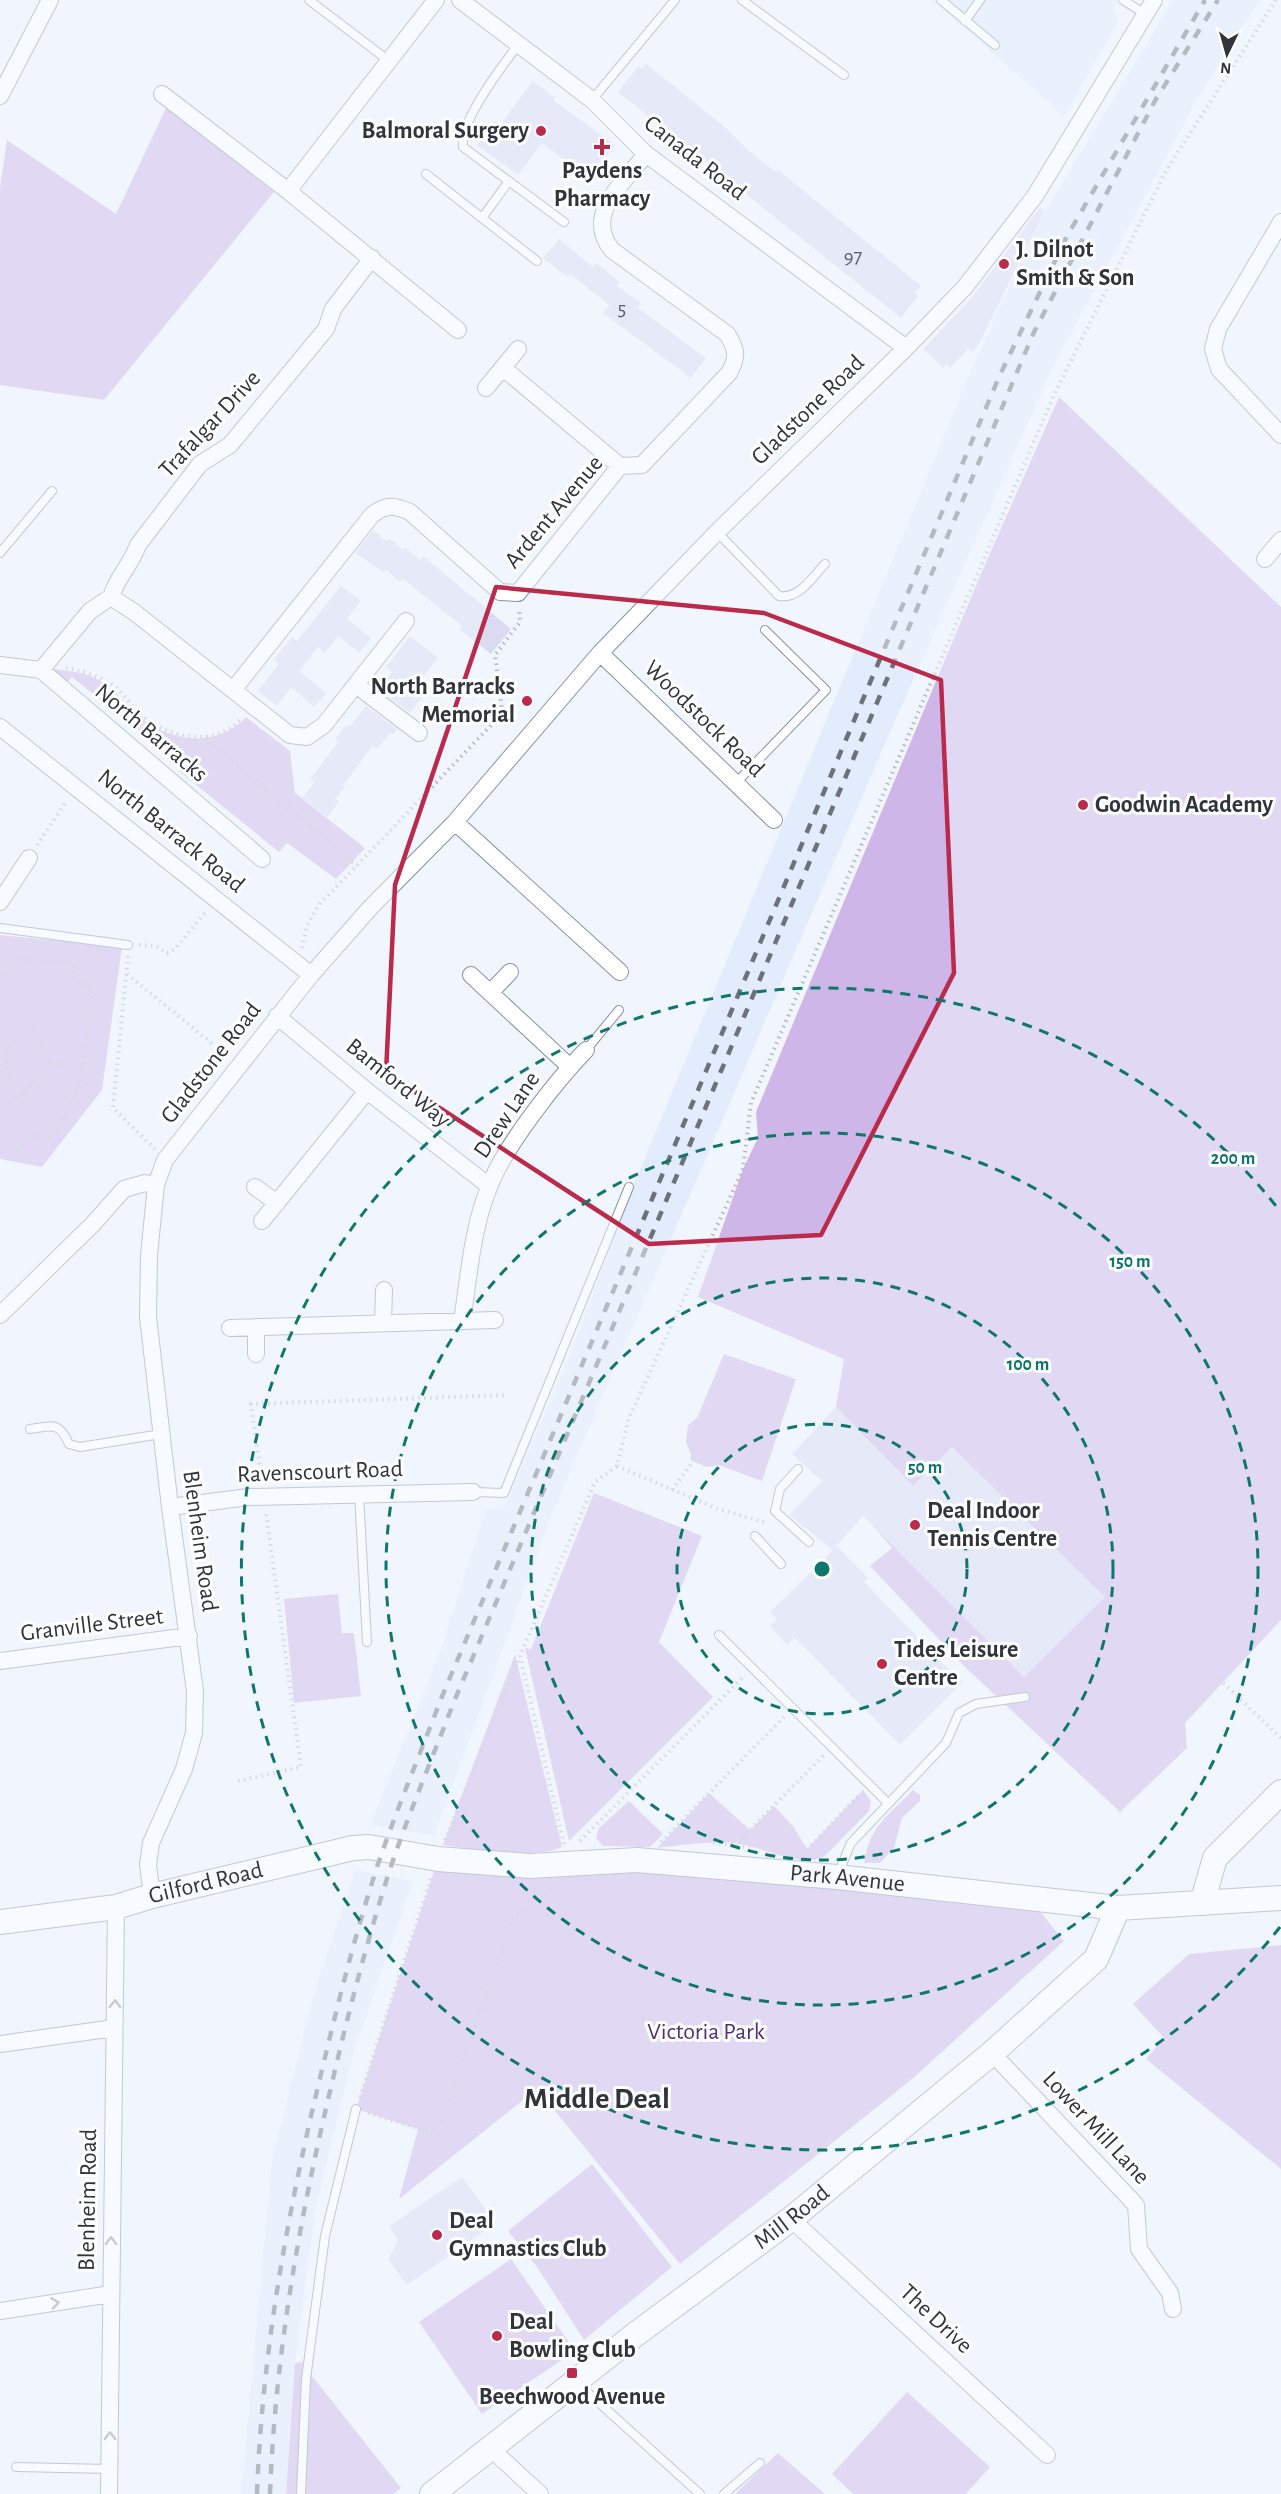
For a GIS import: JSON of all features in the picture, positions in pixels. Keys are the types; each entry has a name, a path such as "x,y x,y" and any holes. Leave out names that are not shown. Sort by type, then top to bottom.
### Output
{"street":[{"path":"0,96 50,0"},
{"path":"288,191 436,0"},
{"name":"Canada Road","path":"460,0 592,100 646,154 906,348"},
{"name":"Gladstone Road","path":"156,1185 165,1160 278,1016 370,908 455,822 600,653 717,532 906,348 964,287 1035,196 1149,7"},
{"path":"162,94 288,191 458,330"},
{"name":"Ardent Avenue","path":"233,690 372,515 384,506 396,506 410,512 500,592 518,593 620,466 642,465 729,373 736,360 735,346 727,334 612,250 603,238 600,222 604,209 646,154"},
{"path":"1281,222 1218,329 1213,349 1219,369 1281,435"},
{"name":"Trafalgar Drive","path":"111,597 116,582 133,561 138,545 165,509 200,464 230,445 326,329 333,309 372,258"},
{"path":"486,388 518,349"},
{"path":"502,368 620,466"},
{"path":"1265,559 1281,540"},
{"path":"0,665 41,670 90,610 111,597 134,612 290,735 307,737 324,725 406,621"},
{"name":"Woodstock Road","path":"600,653 774,820"},
{"name":"North Barracks","path":"41,670 262,859"},
{"path":"356,685 419,733"},
{"name":"North Barrack Road","path":"0,727 217,898 316,970"},
{"path":"455,822 620,972"},
{"path":"0,902 28,858"},
{"path":"490,993 510,972"},
{"path":"471,975 570,1067"},
{"name":"Bamford Way","path":"278,1016 368,1091 489,1186"},
{"name":"Drew Lane","path":"462,1321 477,1229 489,1186 504,1157 570,1067 586,1050"},
{"path":"262,1221 368,1091"},
{"path":"0,1315 93,1224 124,1189 145,1183 156,1185"},
{"name":"Blenheim Road","path":"152,1896 148,1865 151,1843 184,1769 194,1733 195,1691 170,1507 148,1317 149,1255 156,1185"},
{"path":"255,1187 277,1203"},
{"path":"383,1323 384,1290"},
{"path":"230,1328 495,1320"},
{"path":"255,1327 256,1354"},
{"name":"Ravenscourt Road","path":"170,1507 264,1497 473,1492"},
{"name":"Granville Street","path":"0,1661 189,1636"},
{"path":"1202,1903 1215,1858 1281,1791"},
{"name":"Gilford Road","path":"0,1922 116,1907 152,1896 353,1848 369,1847 412,1854"},
{"name":"Park Avenue","path":"412,1854 438,1859 530,1866 566,1858 637,1860 837,1877 1118,1908 1281,1898"},
{"name":"Blenheim Road","path":"109,2494 116,1907"},
{"name":"Mill Road","path":"432,2494 489,2447 791,2219 992,2053 1096,1959 1118,1908"},
{"path":"0,2044 114,2028"},
{"name":"Lower Mill Lane","path":"992,2053 1136,2205 1139,2249 1170,2293 1173,2309"},
{"name":"The Drive","path":"791,2219 1047,2455"},
{"path":"0,2311 111,2294"},
{"path":"489,2447 540,2494"}],"lane":[{"path":"309,0 389,61"},
{"path":"592,100 675,0"},
{"path":"742,0 844,75"},
{"path":"941,0 995,45"},
{"path":"965,21 980,0"},
{"path":"1123,0 1149,7"},
{"path":"518,45 492,78 463,131 463,147 564,222"},
{"path":"426,174 537,261"},
{"path":"482,218 509,181"},
{"path":"0,554 52,491"},
{"path":"717,532 779,596 786,597 799,592 825,564"},
{"path":"736,783 825,690 765,630"},
{"path":"0,928 128,945"},
{"path":"586,1050 619,1010"},
{"path":"473,1492 504,1492 629,1187"},
{"path":"30,1429 57,1427 62,1430 69,1444 80,1447 161,1434"},
{"path":"798,1469 780,1489 775,1511 809,1542"},
{"path":"359,1494 367,1642"},
{"path":"755,1536 781,1564"},
{"path":"719,1635 888,1803"},
{"path":"837,1877 851,1843 946,1743 959,1713 976,1704 1025,1697"},
{"path":"301,2494 306,2379 325,2236 356,2109"},
{"path":"575,2382 700,2494"},
{"path":"724,2494 760,2463"},
{"path":"16,2467 110,2469"}],"path":[{"path":"520,1656 569,1880 529,1904 513,1918 437,2134 356,2109 438,1859 520,1656 595,1482 617,1466 629,1418 743,1169 751,1103 1054,395 1167,169 1276,0"},
{"path":"316,970 301,949 307,925 319,905 498,718 502,710 495,655 520,622 518,593"},
{"path":"41,670 56,666 95,676 114,687 145,718 180,735 204,737 236,725 251,706"},
{"path":"204,737 357,866"},
{"path":"28,858 61,810"},
{"path":"165,1160 113,1108 128,945 156,946 167,952 175,949 217,898"},
{"path":"0,976 14,968 17,959 73,963 75,978 93,988 80,1087 51,1137 34,1136 17,1149 0,1147"},
{"path":"127,974 239,1066"},
{"path":"31,1026 51,1063 15,1100 2,1055 31,1026"},
{"path":"51,1063 82,1068"},
{"path":"238,1781 302,1767 251,1404 508,1395"},
{"path":"672,1490 692,1463"},
{"path":"617,1466 718,1509 772,1525"},
{"path":"566,1858 752,1667"},
{"path":"1219,1679 1281,1738"},
{"path":"657,1848 793,1708"},
{"path":"740,1844 750,1830 832,1746"},
{"path":"800,1860 869,1784"}],"highlighted area":[{"path":"496,587 764,613 941,680 954,973 821,1235 649,1244 386,1073 395,885"}],"shaded area":[{"path":"932,0 1118,0 1114,9 1118,22 1064,116"},
{"path":"1173,0 1260,0 1198,98 1053,367 901,707 552,1514 434,1836 370,1825 440,1652 486,1509 504,1508 566,1364 637,1177 970,373 1037,225"},
{"path":"355,1870 413,1881 353,2055 315,2212 295,2363 286,2494 241,2494 272,2160 315,1989"}],"green space":[{"path":"167,106 274,192 104,400 0,385 0,188 7,140 116,214"},
{"path":"1059,397 1281,607 1281,1620 1185,1723 1187,1748 1120,1812 964,1666 870,1566 892,1548 873,1526 913,1486 836,1407 844,1359 698,1297 743,1169 758,1138 756,1112 980,576"},
{"path":"54,669 95,678 109,687 144,720 156,728 183,737 210,737 223,733 235,727 246,717 290,751 295,793 365,848 336,879 287,843 279,852 179,771 183,766 72,677 64,686 54,674"},
{"path":"0,935 122,947 102,1090 42,1167 0,1159"},
{"path":"724,1354 796,1379 762,1481 719,1465 707,1467 690,1460 691,1455 686,1442 688,1425 697,1418"},
{"path":"594,1493 702,1536 659,1642 713,1697 569,1841 525,1648 531,1649"},
{"path":"338,1594 342,1633 354,1633 361,1696 294,1703 284,1599"},
{"path":"515,1654 562,1847 536,1853 520,1853 443,1845"},
{"path":"863,1790 871,1801 869,1811 826,1855 816,1859 783,1857 750,1846 730,1843 698,1843 657,1848 709,1793 750,1830 774,1806 793,1826 807,1849"},
{"path":"913,1790 920,1795 920,1801 902,1818 894,1848 880,1863 864,1863 875,1830"},
{"path":"629,1801 663,1834 650,1847 603,1846 596,1838 599,1828"},
{"name":"Victoria Park","path":"438,1859 637,1860 1029,1898 1064,1941 911,2080 680,2264 537,2089 399,2199 418,2129 356,2109"},
{"path":"1281,1945 1281,2169 1146,2059 1164,2038 1133,2004 1189,1954"},
{"path":"592,2164 672,2267 584,2340 537,2267 508,2231"},
{"name":"Deal Bowling Club","path":"511,2259 575,2351 482,2414 419,2322"},
{"path":"301,2362 401,2488 393,2494 286,2494 295,2363"},
{"path":"907,2392 990,2467 966,2494 853,2494 832,2474"},
{"path":"778,2453 825,2494 735,2494"}],"building":[{"path":"646,64 724,126 750,152 776,172 778,170 921,286 915,293 918,296 901,318 618,92 638,66 642,69"},
{"name":"Balmoral Surgery","path":"533,81 555,98 553,100 615,145 589,179 542,143 518,175 477,145 495,121 500,125"},
{"path":"1040,208 1044,211 978,346 972,352 968,349 950,368 947,364 943,368 923,349 968,302"},
{"path":"559,239 593,267 596,263 620,282 617,286 641,303 638,308 706,358 691,378 603,313 609,305 570,274 567,277 543,258"},
{"path":"373,530 387,542 390,539 403,550 405,547 420,560 423,556 511,629 491,654 459,629 462,626 403,579 400,582 386,570 383,572 355,553"},
{"path":"341,586 361,601 347,619 371,638 359,653 338,636 325,653 318,647 299,671 326,693 314,707 291,687 277,706 258,691 279,663 274,659 292,637 297,641"},
{"path":"410,636 438,658 413,689 423,696 410,713 379,689 392,672 386,667"},
{"path":"366,706 397,729 392,735 390,733 377,749 373,746 343,785 346,786 335,799 339,802 327,817 302,798 314,782 310,779 338,742 335,739 346,725 349,727"},
{"path":"836,1407 913,1486 952,1447 1105,1597 1024,1677 863,1516 833,1550 789,1515 822,1481 792,1454"},
{"name":"Tides Leisure Centre","path":"837,1546 868,1578 864,1582 962,1683 900,1745 795,1638 787,1645 770,1626 777,1618 770,1612"},
{"name":"Deal Gymnastics Club","path":"462,2177 496,2223 407,2285 388,2259 398,2241 389,2226"}],"railway":[{"path":"257,2494 270,2337 297,2181 347,1971 378,1864 393,1823 441,1699 999,377 1067,236 1205,0"},
{"path":"270,2494 283,2340 309,2188 344,2032 373,1923 413,1807 453,1704 1034,332 1156,99 1218,0"}],"place":[{"name":"Balmoral Surgery","path":"541,131"},
{"name":"Paydens Pharmacy","path":"602,147"},
{"name":"J. Dilnot Smith & Son","path":"1004,264"},
{"name":"North Barracks Memorial","path":"527,701"},
{"name":"Goodwin Academy","path":"1083,805"},
{"name":"Deal Indoor Tennis Centre","path":"915,1525"},
{"name":"Tides Leisure Centre","path":"882,1664"},
{"name":"Deal Gymnastics Club","path":"437,2235"},
{"name":"Deal Bowling Club","path":"497,2336"},
{"name":"Beechwood Avenue","path":"572,2373"}],"district":[{"name":"Middle Deal","path":"597,2099"}]}
